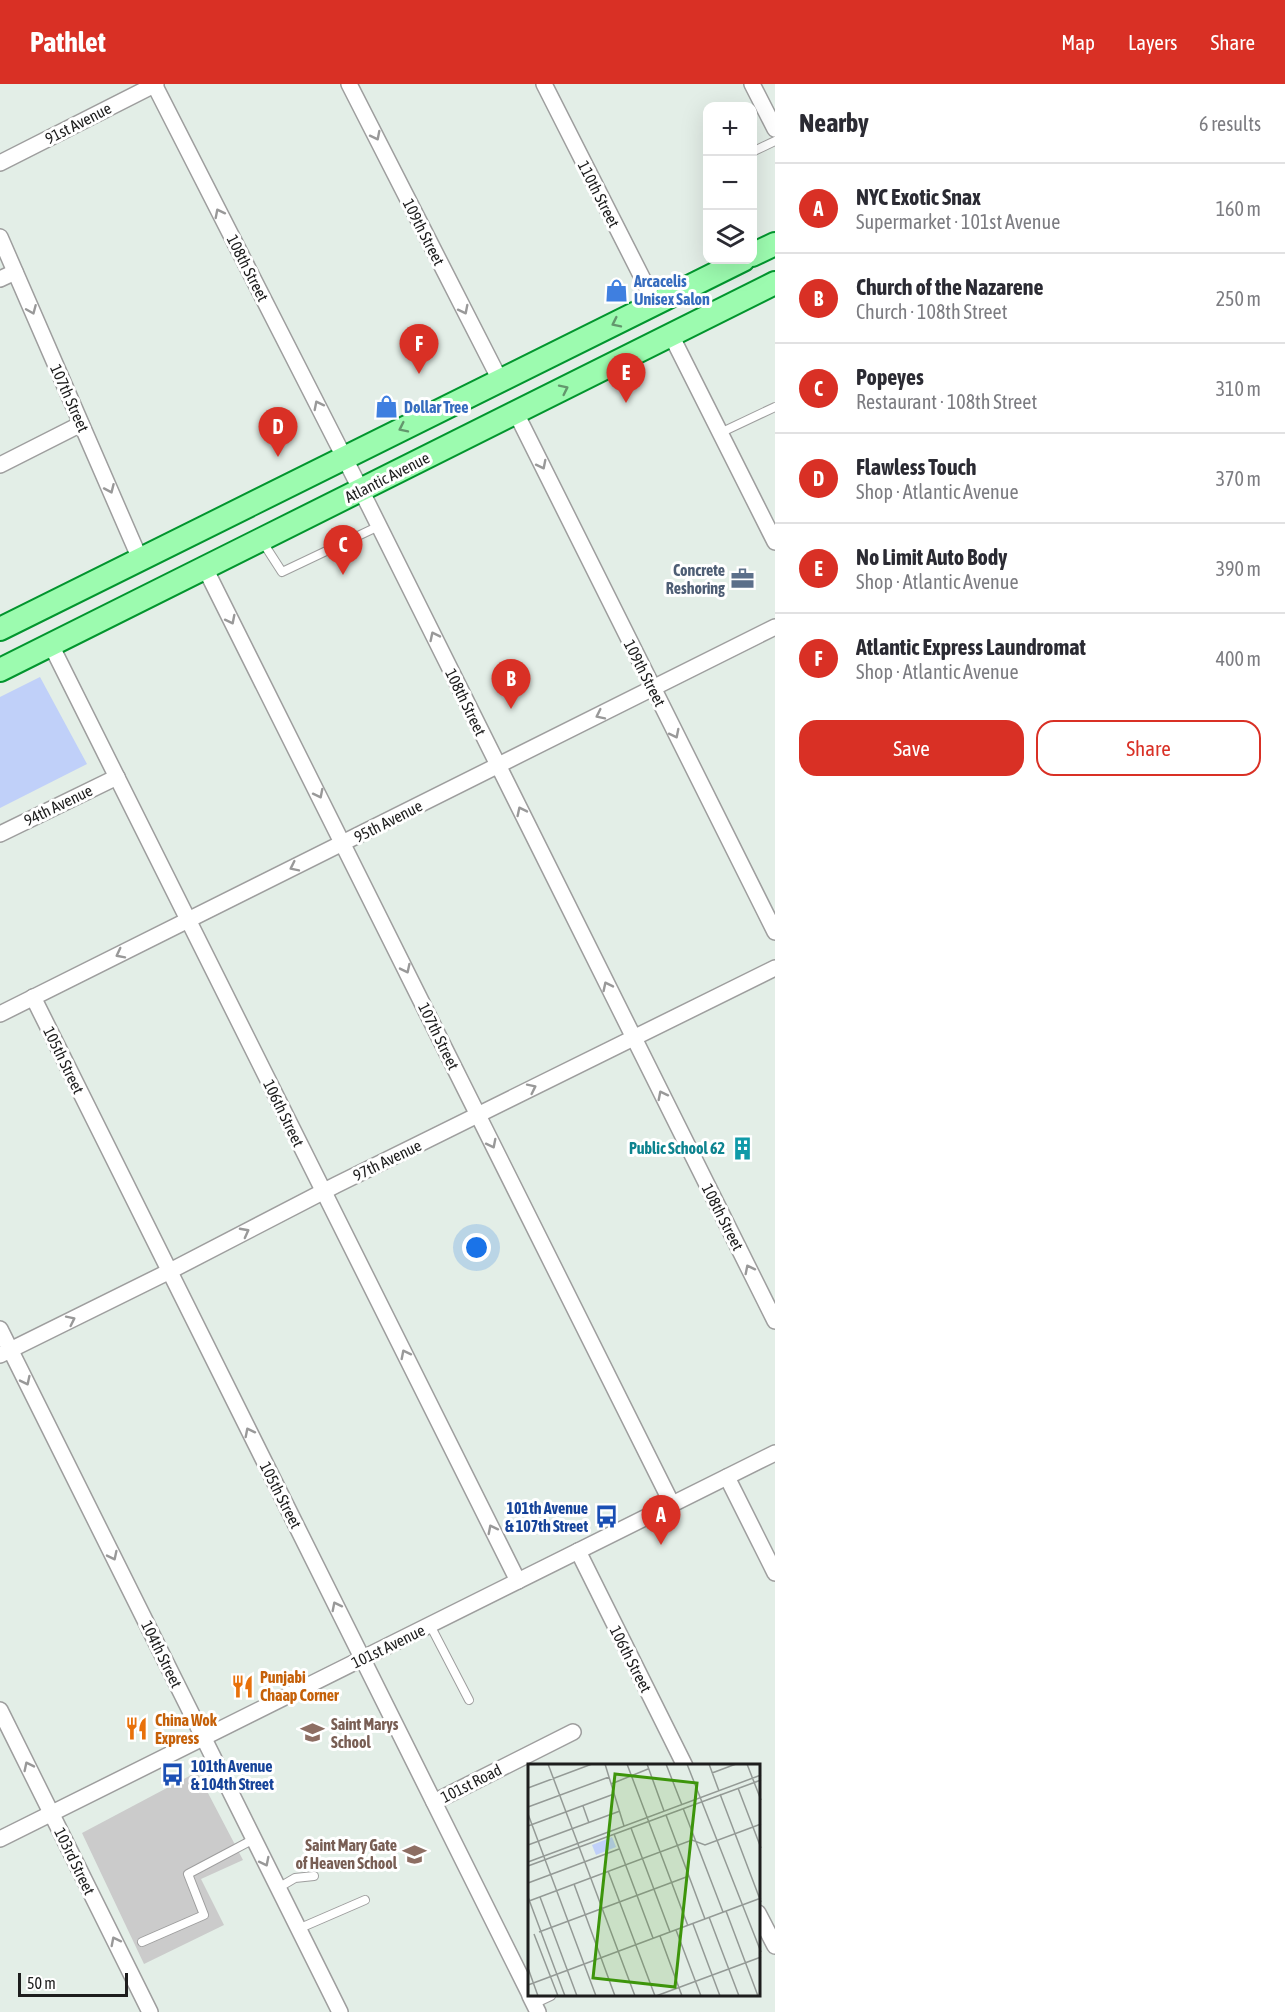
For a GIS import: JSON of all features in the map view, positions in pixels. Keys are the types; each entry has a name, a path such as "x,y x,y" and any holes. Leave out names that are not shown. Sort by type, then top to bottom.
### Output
{"main road":[{"path":"757,253 775,244"},
{"path":"0,629 735,264"},
{"name":"Atlantic Avenue","path":"0,670 775,283"}],"street":[{"name":"91st Avenue","path":"0,163 155,84"},
{"name":"108th Street","path":"155,84 361,490 775,1321"},
{"name":"109th Street","path":"349,84 500,380"},
{"name":"110th Street","path":"544,84 655,303"},
{"path":"752,84 775,129"},
{"name":"107th Street","path":"0,237 140,559"},
{"path":"0,279 15,272"},
{"path":"671,335 775,542"},
{"name":"109th Street","path":"516,413 775,932"},
{"path":"0,465 81,424"},
{"name":"107th Street","path":"205,568 672,1504"},
{"name":"95th Avenue","path":"0,1014 775,627"},
{"name":"106th Street","path":"51,645 518,1581"},
{"name":"94th Avenue","path":"0,834 117,777"},
{"name":"97th Avenue","path":"5,1352 170,1272 323,1191 775,968"},
{"name":"105th Street","path":"33,997 528,1991"},
{"name":"104th Street","path":"0,1329 5,1352 203,1738 340,2012"},
{"name":"101st Avenue","path":"0,1839 775,1453"},
{"path":"727,1477 775,1573"},
{"name":"106th Street","path":"578,1551 684,1764"},
{"name":"103rd Street","path":"0,1710 150,2012"},
{"name":"101st Road","path":"434,1802 573,1732"},
{"path":"760,1915 775,1946"}],"lane":[{"path":"757,150 775,141"},
{"path":"720,433 775,407"},
{"path":"261,540 282,572 379,526"},
{"path":"430,1625 469,1700"},
{"path":"141,1942 204,1915 188,1874 254,1839"},
{"path":"278,1888 295,1878 314,1876"},
{"path":"298,1929 365,1900"}],"shaded area":[{"path":"40,677 87,764 0,808 0,697"},
{"path":"197,1772 243,1860 201,1879 224,1925 144,1964 82,1833"}],"place":[{"name":"Arcacelis Unisex Salon","path":"616,290"},
{"name":"Atlantic Express Laundromat","path":"419,374"},
{"name":"No Limit Auto Body","path":"626,403"},
{"name":"Dollar Tree","path":"386,407"},
{"name":"Flawless Touch","path":"278,457"},
{"name":"Popeyes","path":"343,575"},
{"name":"Concrete Reshoring","path":"743,579"},
{"name":"Church of the Nazarene","path":"511,709"},
{"name":"Public School 62","path":"743,1148"},
{"name":"101th Avenue & 107th Street","path":"606,1517"},
{"name":"NYC Exotic Snax","path":"661,1545"},
{"name":"Punjabi Chaap Corner","path":"242,1686"},
{"name":"China Wok Express","path":"137,1729"},
{"name":"Saint Marys School","path":"313,1733"},
{"name":"101th Avenue & 104th Street","path":"173,1775"},
{"name":"Saint Mary Gate of Heaven School","path":"415,1854"}]}
